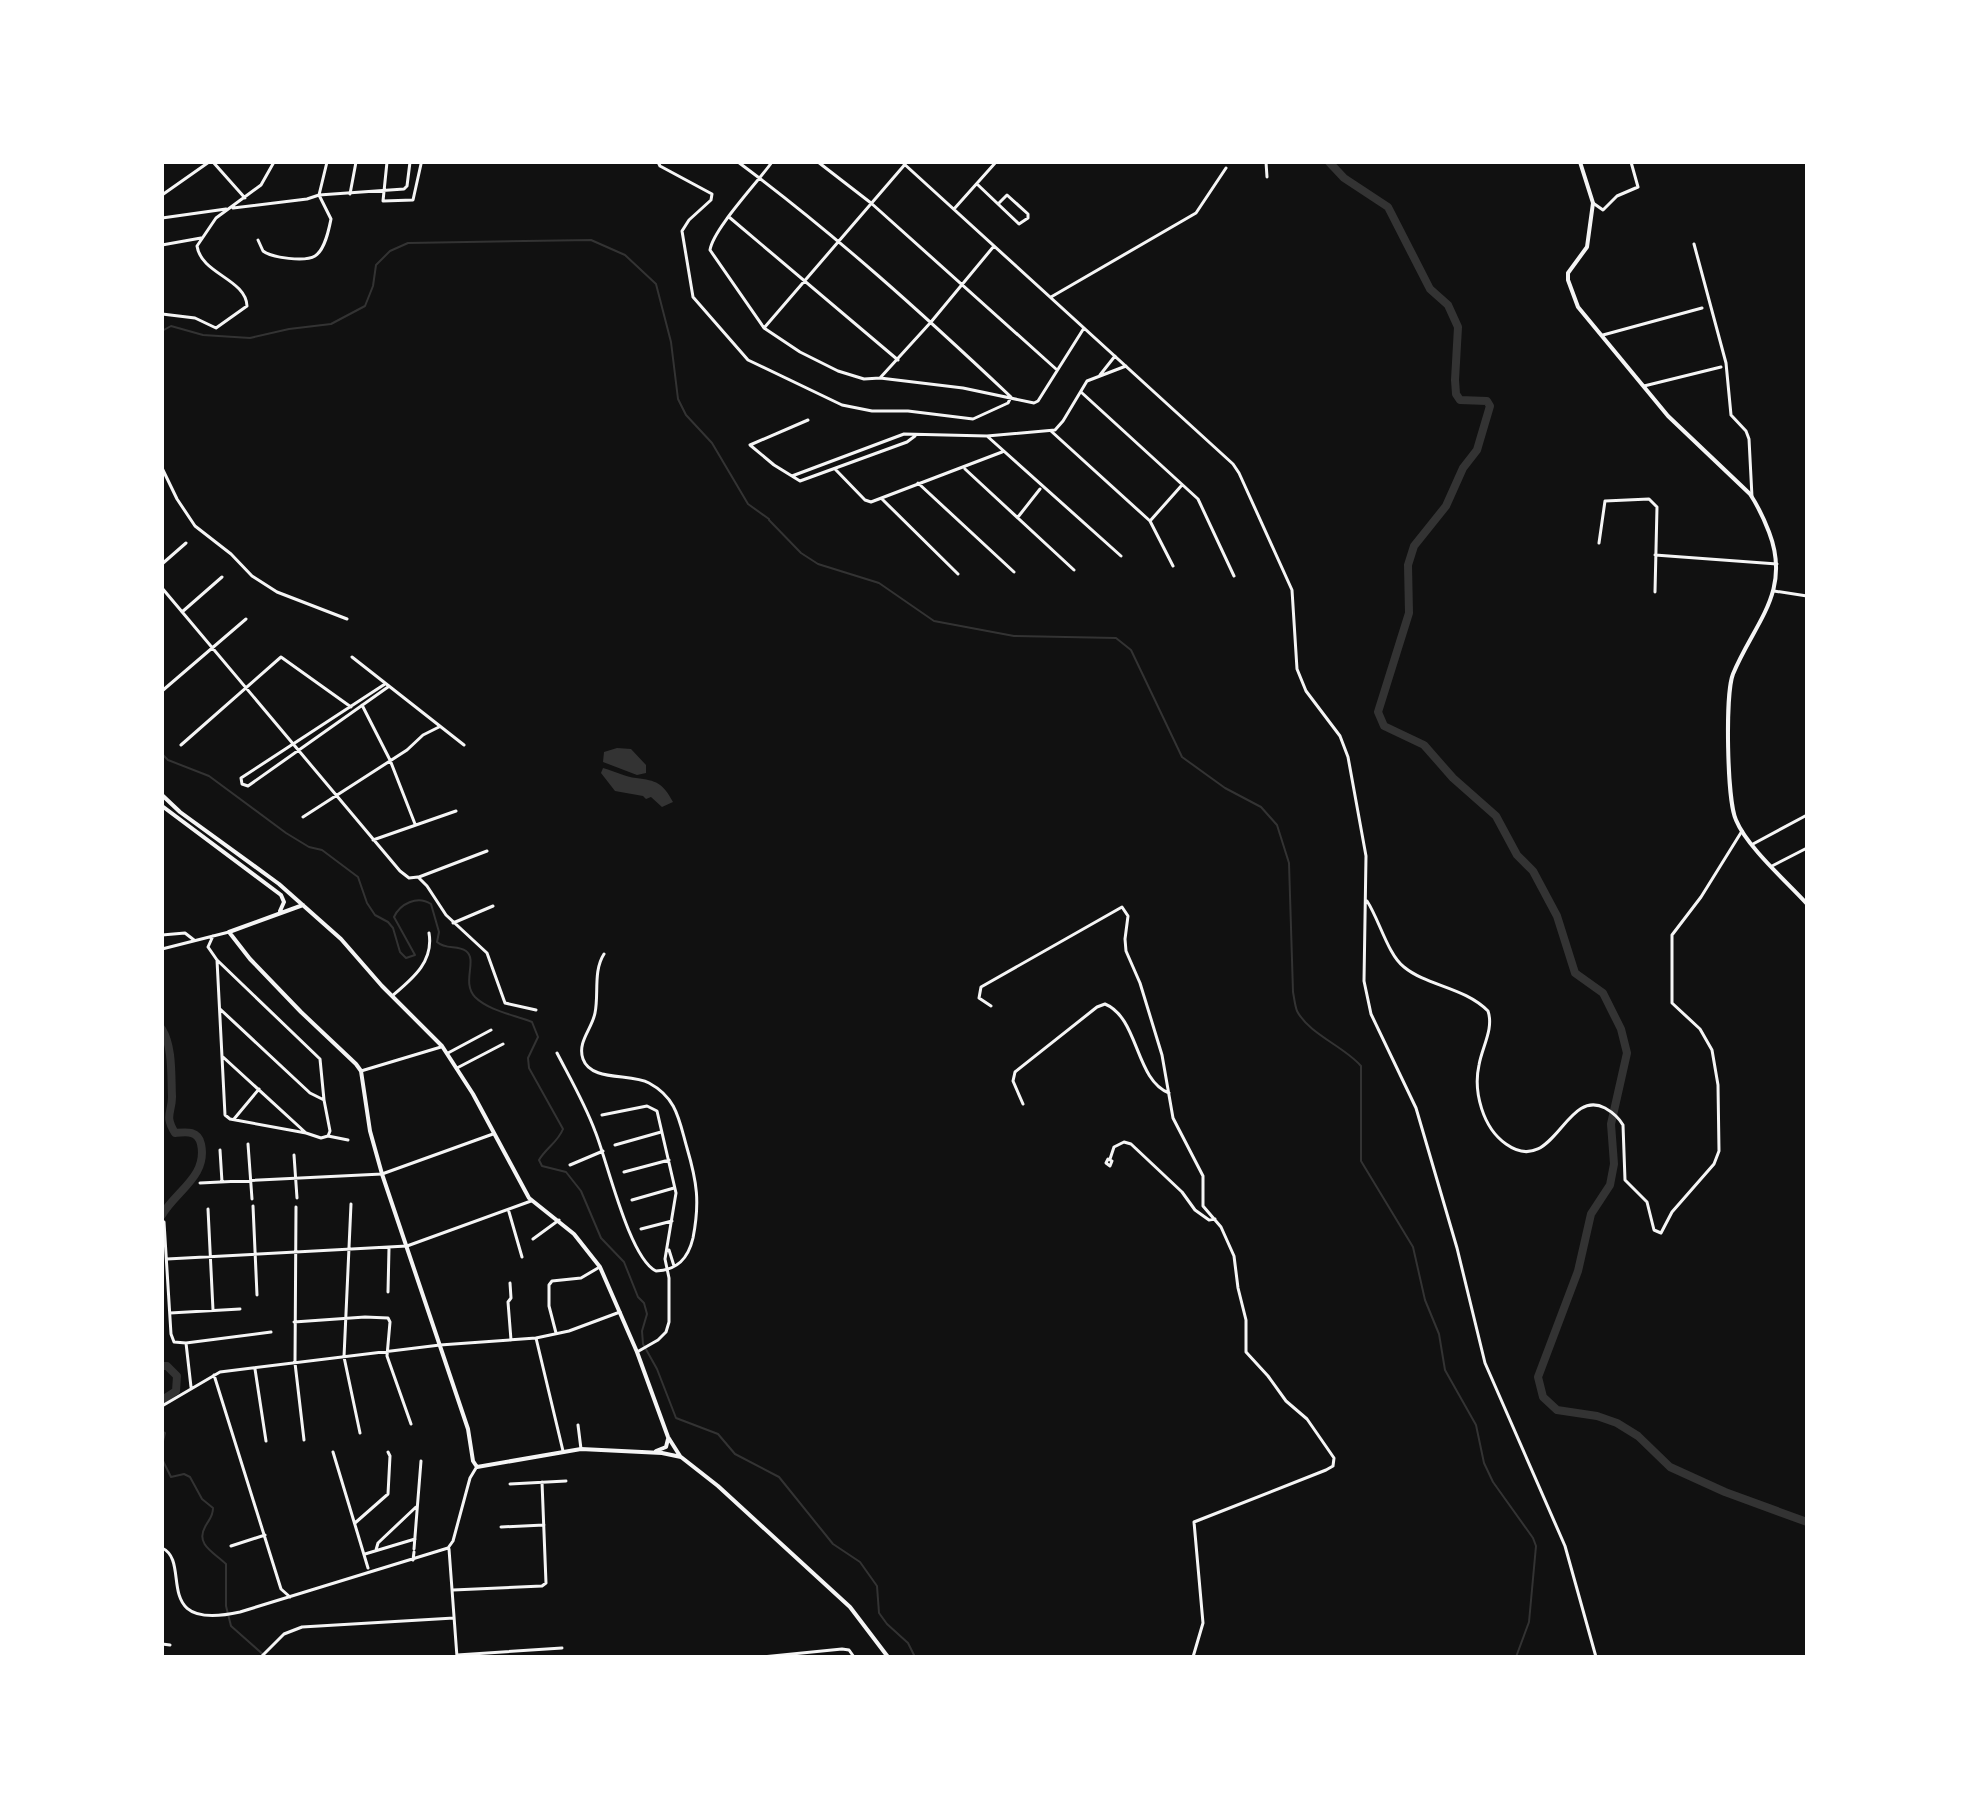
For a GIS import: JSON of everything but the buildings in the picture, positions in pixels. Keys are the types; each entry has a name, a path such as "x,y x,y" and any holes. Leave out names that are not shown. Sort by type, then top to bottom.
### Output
{"street":[{"path":"162,195 211,162 245,198"},
{"path":"162,314 195,318 218,328 247,306 247,299 239,289 200,256 197,246 216,218 261,185 274,162"},
{"path":"258,240 268,256 314,257 320,252 331,219 319,195 327,162"},
{"path":"350,194 356,162"},
{"path":"387,162 383,201 413,200 421,164"},
{"path":"162,218 319,195 407,187 410,162"},
{"path":"658,162 660,166 712,194 711,200 689,220 682,231 693,297 748,360 842,405 858,409 899,410 973,419 1002,406 1011,397"},
{"path":"738,162 839,241 1011,397"},
{"path":"772,162 729,217 711,244 711,253 764,328 800,352 838,371 864,379 880,378 1011,397 1031,403 1038,401 1084,328"},
{"path":"818,162 871,203 1057,370"},
{"path":"954,209 996,162"},
{"path":"1266,162 1267,177"},
{"path":"1580,162 1593,203 1587,247 1570,269 1568,280 1581,314 1603,335 1677,426 1752,497 1769,532 1777,564 1774,591 1731,684 1730,781 1734,815 1742,831 1807,904"},
{"path":"1593,203 1603,210 1617,196 1638,187 1631,162"},
{"path":"764,328 905,163 1233,464 1292,590 1297,669 1306,691 1340,736 1346,749 1366,856 1364,981 1371,1014 1416,1108 1457,1248 1485,1363 1565,1546 1596,1657"},
{"path":"1051,297 1196,213 1226,168"},
{"path":"977,184 998,204 1019,224 1028,218 1028,214 1007,195 998,204"},
{"path":"729,217 898,360"},
{"path":"162,245 201,238"},
{"path":"1694,244 1726,363 1731,415 1749,439 1752,497"},
{"path":"880,378 994,246"},
{"path":"1603,335 1702,308"},
{"path":"1100,375 1115,356"},
{"path":"792,476 904,434 987,436 1051,431 1063,421 1087,381 1126,366"},
{"path":"1644,386 1721,367"},
{"path":"1081,392 1199,500 1234,576"},
{"path":"808,420 750,445 801,481 907,442 915,436"},
{"path":"1051,431 1150,521 1173,566"},
{"path":"987,436 1121,556"},
{"path":"835,469 866,502 1002,452"},
{"path":"162,468 195,526 231,554 252,576 277,592 347,619"},
{"path":"964,468 1074,570"},
{"path":"918,483 1014,572"},
{"path":"1150,521 1182,484"},
{"path":"1018,517 1041,487"},
{"path":"881,498 958,574"},
{"path":"1599,543 1605,501 1649,499 1657,507 1655,592"},
{"path":"162,564 186,543"},
{"path":"1655,555 1777,564"},
{"path":"182,612 222,577"},
{"path":"162,588 404,875 418,877 487,851"},
{"path":"1774,591 1807,596"},
{"path":"162,691 246,619"},
{"path":"181,745 284,657 352,707"},
{"path":"352,657 464,745"},
{"path":"386,685 248,786 242,784 241,778 386,685"},
{"path":"362,705 390,760 415,824"},
{"path":"303,817 439,727"},
{"path":"162,795 303,905 341,939 448,1053 531,1201 559,1220 582,1242 600,1267 637,1352 668,1437 681,1457 718,1486 850,1607 888,1657"},
{"path":"162,806 281,895 284,902 278,913"},
{"path":"373,840 456,811"},
{"path":"1753,844 1807,815"},
{"path":"1367,901 1395,957 1405,969 1459,991 1488,1011 1490,1025 1479,1064 1478,1088 1488,1124 1495,1135 1512,1148 1534,1151 1546,1144 1570,1117 1582,1109 1597,1106 1609,1111 1623,1125 1625,1180 1645,1199 1654,1230 1661,1233 1672,1212 1714,1164 1719,1151 1715,1060 1704,1034 1672,1003 1672,935 1701,897 1742,831"},
{"path":"1772,866 1807,848"},
{"path":"418,877 453,923 487,953 505,1003 536,1010"},
{"path":"162,949 229,932 303,905"},
{"path":"453,923 493,906"},
{"path":"991,1006 979,998 981,987 1124,907 1128,916 1126,951 1143,992 1162,1055 1178,1131 1203,1176 1203,1206 1215,1219 1234,1256 1246,1320 1246,1352 1286,1401 1323,1438 1335,1461 1326,1470 1194,1522 1203,1623 1193,1657"},
{"path":"162,935 180,932 194,940"},
{"path":"229,932 250,959 361,1071 370,1131 382,1174 468,1429 473,1461 477,1467"},
{"path":"392,996 421,968 431,946 429,933"},
{"path":"213,936 208,947 217,960 320,1059 330,1131 328,1136"},
{"path":"557,1053 603,1151 625,1222 647,1265 656,1271 675,1268 685,1259 691,1246 697,1189 677,1108 662,1091 647,1082 594,1071 582,1058 583,1038 595,1013 599,964 604,954"},
{"path":"217,960 223,1111 227,1118 321,1138 328,1136 348,1140"},
{"path":"1023,1104 1013,1081 1015,1072 1097,1007 1105,1004 1113,1007 1134,1040 1151,1081 1159,1090 1169,1093"},
{"path":"220,1009 310,1093 324,1100"},
{"path":"448,1053 491,1030"},
{"path":"457,1068 503,1044"},
{"path":"361,1071 442,1046"},
{"path":"222,1057 306,1133"},
{"path":"234,1119 259,1089"},
{"path":"602,1115 653,1107 657,1111 676,1188 665,1259 668,1271 667,1329 653,1343 637,1352"},
{"path":"615,1145 662,1132"},
{"path":"200,1183 382,1174 493,1134"},
{"path":"1110,1159 1114,1147 1124,1142 1131,1144 1182,1192 1195,1210 1209,1220 1215,1219"},
{"path":"248,1144 252,1199"},
{"path":"220,1150 222,1182"},
{"path":"570,1165 603,1151"},
{"path":"294,1155 297,1198"},
{"path":"624,1172 669,1160"},
{"path":"632,1200 676,1188"},
{"path":"167,1259 407,1246 531,1201"},
{"path":"351,1204 344,1357 360,1433"},
{"path":"253,1206 257,1295"},
{"path":"296,1207 295,1363 304,1440"},
{"path":"208,1209 213,1310"},
{"path":"509,1212 522,1257"},
{"path":"533,1239 559,1220"},
{"path":"641,1229 673,1221"},
{"path":"164,1222 171,1339 186,1343 271,1332"},
{"path":"669,1246 675,1268"},
{"path":"388,1292 389,1248"},
{"path":"556,1333 549,1306 549,1285 552,1281 581,1278 600,1267"},
{"path":"510,1283 511,1340"},
{"path":"170,1313 240,1309"},
{"path":"162,1406 214,1375 440,1345 536,1338 620,1312"},
{"path":"294,1322 388,1318 386,1352 411,1424"},
{"path":"1807,1335 1807,1379"},
{"path":"536,1338 563,1452"},
{"path":"186,1343 191,1388"},
{"path":"255,1369 266,1441"},
{"path":"214,1375 281,1589 290,1597"},
{"path":"578,1425 581,1449"},
{"path":"650,1452 666,1447 668,1437"},
{"path":"162,1548 169,1551 172,1557 177,1591 187,1607 203,1617 222,1616 449,1547 470,1478 477,1467 581,1449 650,1452 681,1457"},
{"path":"333,1452 368,1568"},
{"path":"355,1523 388,1494 388,1452"},
{"path":"413,1560 421,1461"},
{"path":"510,1484 566,1481"},
{"path":"453,1590 545,1584 542,1482"},
{"path":"376,1550 378,1543 417,1506"},
{"path":"501,1527 544,1525"},
{"path":"231,1546 265,1535"},
{"path":"364,1554 415,1539"},
{"path":"449,1547 457,1656 562,1648"},
{"path":"261,1657 284,1634 302,1627 454,1618"},
{"path":"162,1644 170,1645"},
{"path":"761,1657 842,1649 849,1650 854,1657"}],"shaded area":[{"path":"617,748 631,749 646,765 646,773 637,775 603,762 604,752"},
{"path":"603,768 658,784 673,802 662,807 651,797 646,799 615,791 601,773"}],"waterway":[{"path":"1329,162 1344,178 1388,207 1430,289 1448,305 1458,327 1456,394 1460,400 1487,401 1490,406 1477,450 1463,468 1446,506 1414,546 1408,565 1409,613 1378,712 1384,726 1424,745 1453,778 1496,816 1517,855 1533,871 1557,916 1575,973 1603,993 1621,1029 1627,1053 1611,1124 1614,1164 1610,1185 1591,1214 1578,1271 1538,1377 1543,1397 1557,1410 1597,1416 1617,1423 1638,1436 1670,1467 1725,1492 1807,1522"},
{"path":"162,331 171,326 203,335 250,338 331,324 365,306 373,286 376,265 390,251 408,243 591,240 625,255 656,284 671,342 678,399 686,415 712,443 748,504 769,519"},
{"path":"769,520 801,553 818,564 879,583 934,621 1014,636 1116,638 1131,650 1182,757 1225,788 1261,807 1277,825 1289,863 1293,992 1297,1011 1318,1034 1361,1066 1361,1161 1413,1247 1425,1300 1439,1334 1445,1370 1476,1425 1484,1463 1493,1482 1536,1546 1529,1622 1516,1657"},
{"path":"162,754 168,760 209,776 286,833 309,847 322,850 358,877 367,903 375,915 393,928 400,952 406,958 415,955 394,917 400,908 410,902 420,900 431,904 439,932 437,942 463,949 469,955 469,985 475,997 495,1009 532,1022 538,1037 528,1058 529,1068 563,1129 539,1160 542,1166 566,1172 581,1191 601,1238 624,1262 647,1314 642,1331 643,1344 657,1369 676,1418 718,1434 735,1454 779,1477 833,1544 860,1562 877,1586 879,1613 908,1643 915,1657"},
{"path":"162,1029 171,1062 170,1122 175,1133 197,1136 202,1155 195,1174 162,1215"},
{"path":"162,1366 167,1366 177,1376 176,1391 162,1400"},
{"path":"162,1431 165,1433 162,1445"},
{"path":"162,1459 171,1477 184,1474 190,1477 202,1499 213,1508 203,1539 204,1544 226,1564 226,1606 231,1626 266,1657"}]}
